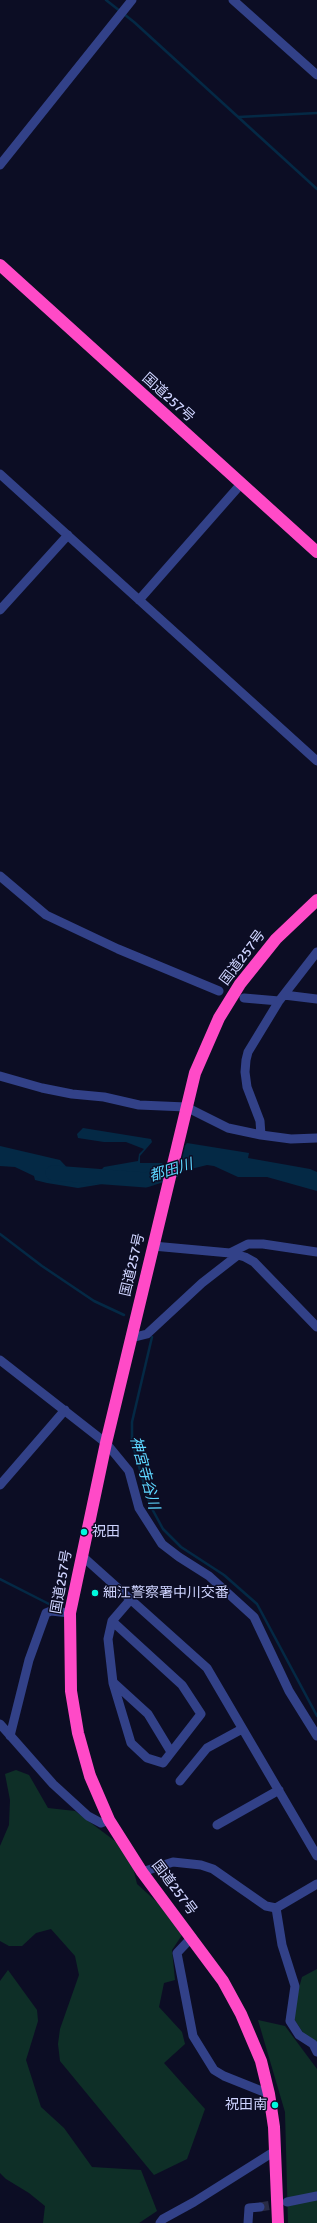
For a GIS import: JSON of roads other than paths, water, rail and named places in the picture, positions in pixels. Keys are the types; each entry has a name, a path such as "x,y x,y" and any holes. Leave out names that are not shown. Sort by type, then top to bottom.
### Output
{"highway":[{"name":"国道257号","path":"0,265 317,552"},
{"name":"国道257号","path":"278,2223 275,2151 269,2094 261,2061 241,2014 223,1981 192,1936 142,1872 109,1820 90,1776 78,1733 71,1691 70,1613 81,1555 106,1443 195,1073 219,1018 240,984 276,939 317,900"}],"street":[{"path":"0,164 132,0"},
{"path":"233,0 317,75"},
{"path":"0,474 317,761"},
{"path":"139,600 241,484"},
{"path":"0,610 68,535"},
{"path":"0,876 46,915 118,949 219,991"},
{"path":"261,1135 260,1121 247,1087 245,1072 248,1052 281,998 317,952"},
{"path":"244,998 317,999"},
{"path":"0,1076 42,1088 72,1094 104,1097 139,1105 185,1110 228,1128 261,1135 291,1139 317,1138"},
{"path":"131,1338 147,1334 234,1254 248,1244 263,1244 317,1252"},
{"path":"153,1246 234,1254 254,1262 317,1327"},
{"path":"0,1360 106,1443 129,1471 139,1508 162,1544 179,1558 209,1576 254,1617 290,1691 317,1736"},
{"path":"0,1486 64,1410"},
{"path":"81,1555 207,1668 317,1856"},
{"path":"112,1621 182,1685 201,1714 163,1763 147,1758 131,1743 114,1683 108,1639 112,1621 131,1599"},
{"path":"10,1736 28,1660 46,1613 51,1611 70,1613"},
{"path":"114,1683 148,1714 171,1752"},
{"path":"0,1724 53,1784 88,1816 101,1824 109,1820"},
{"path":"180,1781 207,1748 242,1729"},
{"path":"217,1825 278,1790"},
{"path":"142,1872 173,1862 201,1864 213,1869 266,1906 276,1908 317,1884"},
{"path":"276,1908 282,1945 295,1986 290,2021 299,2035 314,2044 317,2052"},
{"path":"192,1936 177,1953 194,2036 214,2070 224,2076 269,2094"},
{"path":"160,2223 163,2219 194,2202 275,2151"},
{"path":"287,2202 317,2196"},
{"path":"248,2223 248,2208 260,2207"}],"water":[{"path":"83,1128 151,1139 152,1142 140,1156 140,1163 169,1163 187,1143 249,1153 248,1158 310,1169 317,1172 317,1191 267,1177 238,1177 214,1166 207,1165 159,1177 145,1177 78,1188 35,1180 34,1176 15,1167 0,1166 0,1146 60,1160 75,1176 101,1170 104,1167 138,1161 139,1154 144,1149 126,1142 104,1142 78,1138 77,1134"}],"waterway":[{"path":"106,0 134,22 317,189"},
{"path":"239,117 317,113"},
{"name":"都田川","path":"53,1173 146,1180 173,1171"},
{"name":"神宮寺谷川","path":"0,1234 42,1266 94,1301 124,1315"},
{"name":"神宮寺谷川","path":"152,1337 132,1422 132,1442 150,1505 163,1529 181,1547 224,1575 257,1604 317,1716"},
{"path":"0,1579 51,1605"}],"tunnel":[{"path":"260,2207 283,2203"}],"place":[{"name":"祝田","path":"84,1532"},
{"name":"細江警察署中川交番","path":"95,1593"},
{"name":"祝田南","path":"275,2105"}]}
